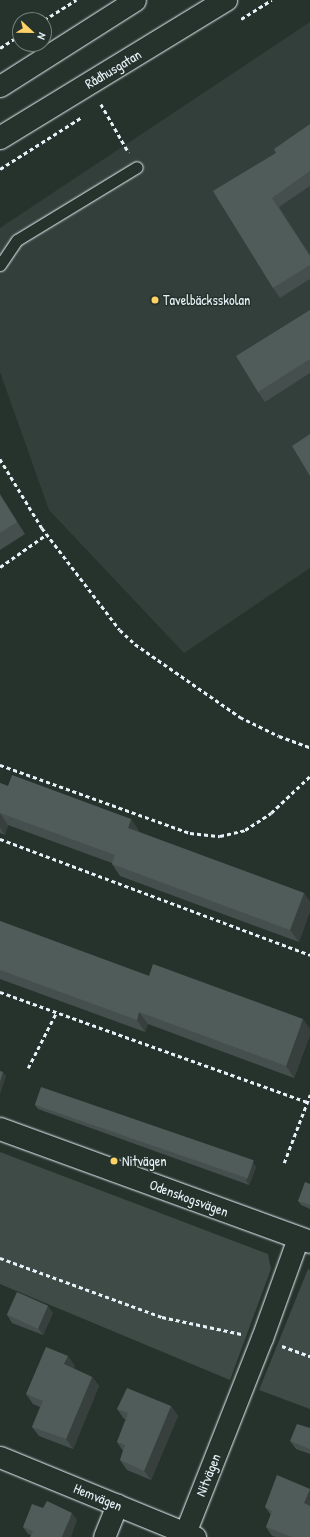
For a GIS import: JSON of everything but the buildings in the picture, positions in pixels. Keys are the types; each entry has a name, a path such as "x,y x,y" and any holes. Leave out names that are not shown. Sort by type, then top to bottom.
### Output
{"street":[{"path":"0,86 134,0"},
{"name":"Rådhusgatan","path":"0,138 226,0"},
{"name":"Odenskogsvägen","path":"0,1129 304,1240"},
{"name":"Nitvägen","path":"190,1535 262,1338 304,1240"},
{"name":"Hemvägen","path":"0,1457 190,1535"},
{"path":"104,1537 117,1504"}],"lane":[{"path":"0,265 17,240 137,167"}],"path":[{"path":"52,15 76,0"},
{"path":"0,48 12,40"},
{"path":"102,104 137,167"},
{"path":"1,461 47,534 120,630 135,644 240,716 279,736 310,747"},
{"path":"0,567 47,534"},
{"path":"0,764 190,833 220,836 245,830 258,822 271,813 310,776"},
{"path":"0,839 310,955"},
{"path":"0,992 308,1102"},
{"path":"28,1068 56,1013"},
{"path":"284,1163 310,1095"},
{"path":"0,1258 162,1318 262,1338 310,1356"}],"shaded area":[{"name":"Tavelbäcksskolan","path":"310,22 310,568 184,653 49,510 0,372 0,228"},
{"path":"0,1152 268,1254 271,1269 230,1380 0,1284"},
{"path":"308,1269 310,1270 310,1409 259,1390"}],"place":[{"name":"Tavelbäcksskolan","path":"155,300"},
{"name":"Nitvägen","path":"114,1161"}]}
